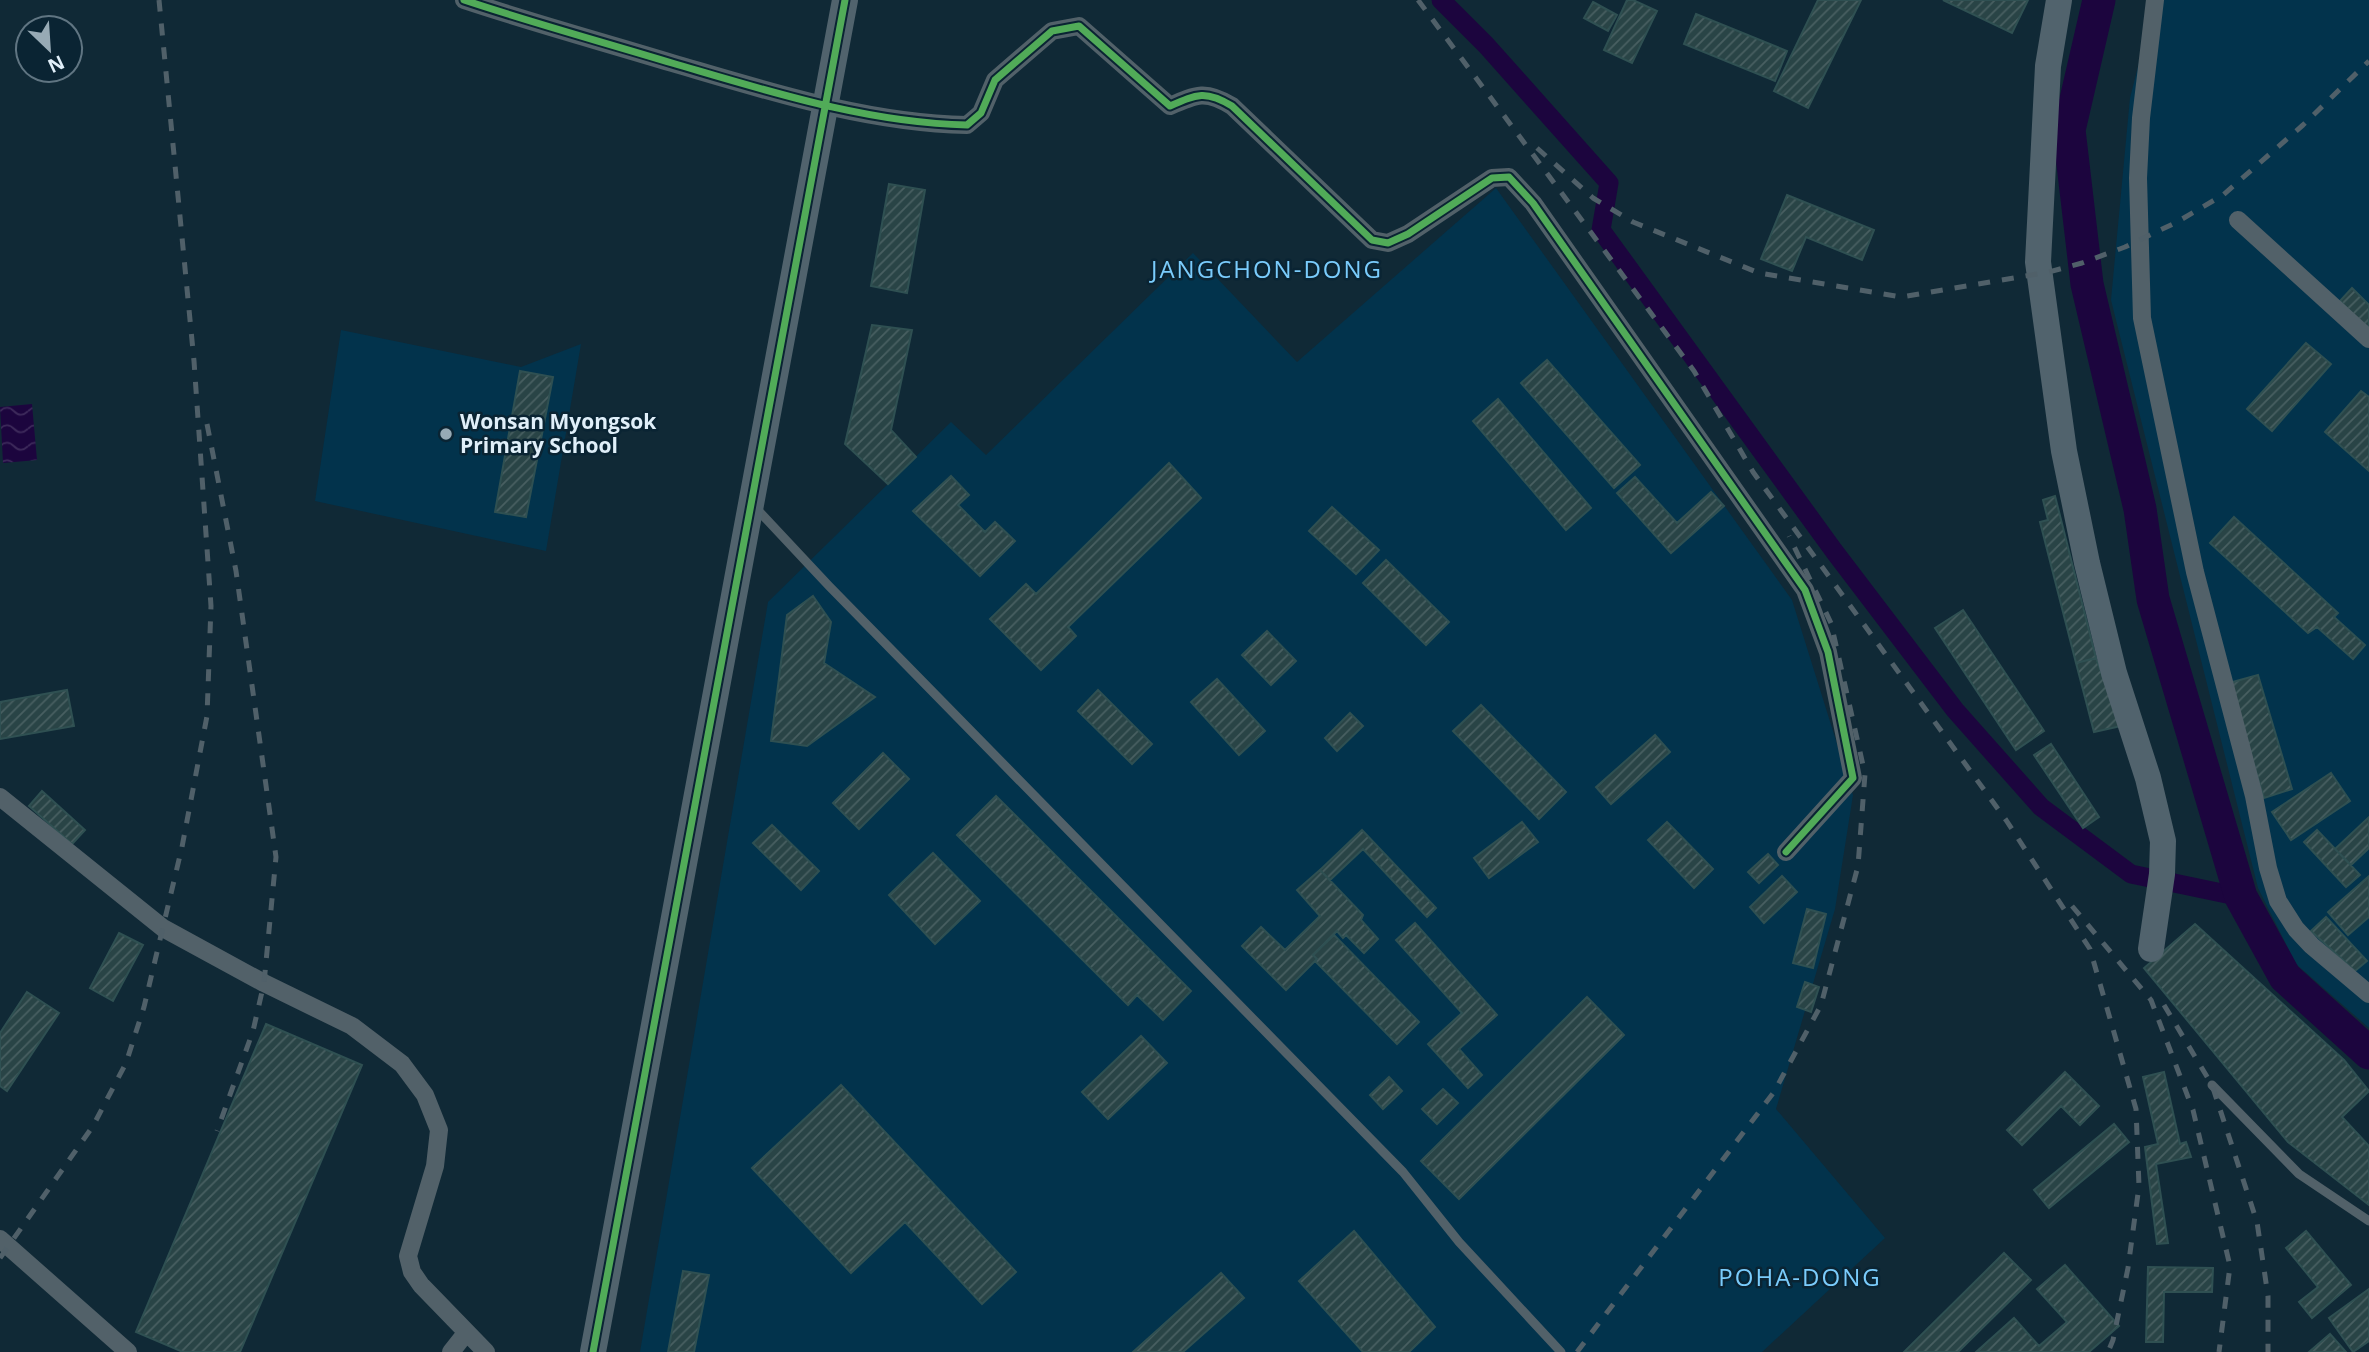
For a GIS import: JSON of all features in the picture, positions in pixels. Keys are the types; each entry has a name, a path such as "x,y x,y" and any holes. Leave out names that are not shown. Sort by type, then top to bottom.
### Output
{"street":[{"path":"464,0 770,92 824,105 933,124 967,125 981,113 995,80 1052,31 1079,26 1170,106 1189,98 1213,94 1232,106 1372,240 1388,243 1408,234 1492,178 1509,177 1533,203 1805,590 1828,652 1853,778 1786,852"},
{"path":"593,1352 845,0"},
{"path":"2059,0 2048,66 2038,262 2064,451 2087,563 2114,673 2148,778 2163,841 2162,874 2151,949"},
{"path":"2155,0 2141,118 2138,178 2142,318 2194,572 2254,796 2268,868 2278,901 2296,929 2311,945 2369,994"},
{"path":"2238,220 2369,339"},
{"path":"0,797 163,928 264,983 352,1026 402,1064 425,1095 439,1130 435,1166 408,1256 412,1272 421,1285 486,1352"},
{"path":"0,1239 128,1352"},
{"path":"451,1352 466,1333"}],"lane":[{"path":"750,503 1403,1172 1459,1241 1561,1352"},
{"path":"2212,1085 2299,1174 2369,1222"}],"shaded area":[{"path":"2155,0 2369,0 2369,1028 2296,964 2258,888 2111,300 2130,98"},
{"path":"1496,188 1792,600 1853,795 1835,909 1776,1109 1885,1238 1762,1352 640,1352 768,602 951,422 986,455 1193,253 1297,362"},
{"name":"Wonsan Myongsok Primary School","path":"341,330 521,367 581,344 546,551 315,501"}],"water":[{"path":"32,404 37,460 3,463 0,407"}],"building":[{"path":"1627,0 1657,11 1632,63 1604,50"},
{"path":"1818,0 1861,0 1808,108 1774,91"},
{"path":"1943,0 2028,0 2012,33"},
{"path":"1593,2 1617,15 1608,31 1584,18"},
{"path":"1696,14 1787,51 1775,81 1684,44"},
{"path":"889,184 925,190 907,293 871,286"},
{"path":"1787,195 1874,230 1862,260 1806,237 1792,271 1761,259"},
{"path":"2352,288 2369,305 2369,330 2340,301"},
{"path":"872,325 912,330 891,430 916,457 888,484 845,444"},
{"path":"2306,343 2331,364 2272,431 2247,409"},
{"path":"1547,360 1640,465 1614,488 1521,383"},
{"path":"520,371 553,377 526,517 495,512"},
{"path":"2361,391 2369,397 2369,471 2325,432"},
{"path":"1498,399 1591,508 1566,530 1473,421"},
{"path":"1169,463 1201,498 1068,627 1076,636 1041,670 990,619 1026,584 1036,594"},
{"path":"951,476 969,495 958,505 985,532 995,522 1015,541 980,576 913,511"},
{"path":"1635,477 1677,523 1711,492 1724,506 1671,553 1617,493"},
{"path":"2055,496 2096,658 2076,663 2040,522 2048,520 2043,500"},
{"path":"1332,507 1379,550 1356,574 1309,531"},
{"path":"2234,517 2338,613 2334,617 2365,645 2353,659 2317,627 2308,633 2210,543"},
{"path":"1386,560 1449,622 1426,645 1363,583"},
{"path":"813,596 831,622 824,663 875,697 807,746 771,741 787,615"},
{"path":"1963,610 2044,731 2016,750 1935,628"},
{"path":"1267,631 1296,661 1271,685 1242,655"},
{"path":"2096,658 2121,726 2094,732 2076,663"},
{"path":"2258,675 2292,789 2264,798 2229,683"},
{"path":"1217,679 1265,731 1239,755 1191,702"},
{"path":"67,690 74,726 0,739 0,702"},
{"path":"1098,690 1152,744 1132,764 1078,711"},
{"path":"1481,705 1566,792 1539,819 1453,731"},
{"path":"1350,713 1363,726 1337,751 1325,738"},
{"path":"1655,735 1670,752 1611,804 1596,787"},
{"path":"2051,744 2099,817 2083,828 2034,755"},
{"path":"883,753 909,779 859,829 833,803"},
{"path":"2331,773 2350,801 2291,840 2272,812"},
{"path":"42,791 85,830 72,844 29,806"},
{"path":"996,796 1191,991 1163,1020 1137,995 1128,1005 957,835"},
{"path":"2369,817 2369,848 2351,865 2335,849"},
{"path":"1522,822 1538,842 1489,878 1474,858"},
{"path":"1667,822 1713,869 1694,888 1648,840"},
{"path":"772,825 819,871 801,890 753,843"},
{"path":"1362,830 1436,908 1427,917 1363,849 1330,880 1320,870"},
{"path":"2317,830 2360,875 2346,887 2304,842"},
{"path":"933,853 980,901 935,944 889,895"},
{"path":"1768,854 1778,865 1759,883 1748,872"},
{"path":"1320,870 1363,915 1361,920 1378,939 1364,953 1346,935 1343,938 1337,931 1313,955 1317,959 1286,990 1242,946 1261,927 1285,950 1320,916 1297,890"},
{"path":"1782,876 1797,892 1764,923 1750,907"},
{"path":"2369,876 2369,917 2348,935 2328,912"},
{"path":"1807,909 1826,914 1813,968 1793,963"},
{"path":"2326,917 2367,961 2355,971 2311,931"},
{"path":"1415,923 1497,1015 1459,1049 1482,1075 1468,1088 1428,1044 1462,1013 1396,940"},
{"path":"2195,924 2344,1060 2369,1091 2342,1117 2369,1146 2369,1205 2288,1142 2144,968"},
{"path":"119,933 143,945 113,1001 90,988"},
{"path":"1334,935 1419,1022 1397,1044 1315,961 1317,959 1313,955"},
{"path":"1805,982 1819,987 1811,1012 1797,1007"},
{"path":"27,992 59,1013 7,1091 0,1086 0,1033"},
{"path":"1587,997 1624,1035 1459,1199 1421,1161"},
{"path":"266,1024 362,1065 240,1352 183,1352 136,1332"},
{"path":"1141,1036 1167,1063 1108,1119 1082,1092"},
{"path":"2065,1072 2099,1106 2080,1125 2061,1106 2022,1145 2007,1130"},
{"path":"2164,1072 2180,1144 2186,1142 2191,1157 2156,1164 2168,1243 2157,1244 2145,1147 2158,1144 2143,1077"},
{"path":"1389,1077 1402,1091 1383,1109 1370,1095"},
{"path":"841,1085 1016,1272 982,1304 905,1222 851,1273 752,1168"},
{"path":"1443,1089 1458,1103 1437,1124 1422,1109"},
{"path":"2114,1124 2129,1142 2049,1208 2034,1190"},
{"path":"1354,1231 1435,1327 1409,1352 1363,1352 1299,1281"},
{"path":"2306,1231 2351,1285 2312,1318 2299,1302 2318,1287 2286,1248"},
{"path":"2004,1253 2031,1280 1958,1352 1904,1352"},
{"path":"2065,1265 2119,1326 2089,1352 1976,1352 2014,1318 2039,1346 2067,1322 2037,1289"},
{"path":"2148,1267 2213,1268 2212,1292 2164,1292 2163,1342 2146,1342"},
{"path":"683,1271 709,1275 694,1352 668,1352"},
{"path":"1221,1273 1244,1298 1183,1352 1133,1352"},
{"path":"2369,1289 2369,1341 2353,1352 2329,1318"},
{"path":"2330,1334 2346,1352 2309,1352"}],"waterway":[{"path":"1441,0 1486,45 1609,183 1601,230 1834,551 1955,710 2041,807 2131,874 2241,897"},
{"path":"2099,0 2069,130 2087,284 2140,509 2153,599 2241,897 2285,977 2369,1053"}],"railway":[{"path":"0,1258 93,1126 126,1063 144,1007 182,847 207,716 211,606 194,361 159,0"},
{"path":"1418,0 1694,371 1753,472 2006,820 2090,949 2136,1109 2139,1186 2128,1268 2108,1352"},
{"path":"1537,148 1593,198 1633,222 1759,273 1901,297 2049,272 2125,247 2177,222 2223,195 2303,125 2369,61"},
{"path":"207,424 236,571 276,857 264,983 253,1031 217,1131"},
{"path":"1577,1352 1774,1092 1821,1005 1858,866 1865,774 1831,623 1789,536"},
{"path":"2072,906 2151,1000 2193,1110 2230,1266 2219,1352"},
{"path":"2164,1005 2212,1085 2257,1222 2268,1296 2268,1352"}],"cycle path":[{"path":"464,0 708,74 818,104 892,118 967,125 981,113 995,80 1052,31 1079,26 1170,106 1201,96 1215,98 1232,106 1372,240 1388,243 1408,234 1492,178 1509,177 1533,203 1805,590 1828,652 1853,778 1786,852"},
{"path":"593,1352 845,0"}],"place":[{"name":"Wonsan Myongsok Primary School","path":"446,434"}],"district":[{"name":"JANGCHON-DONG","path":"1267,270"},
{"name":"POHA-DONG","path":"1800,1278"}]}
